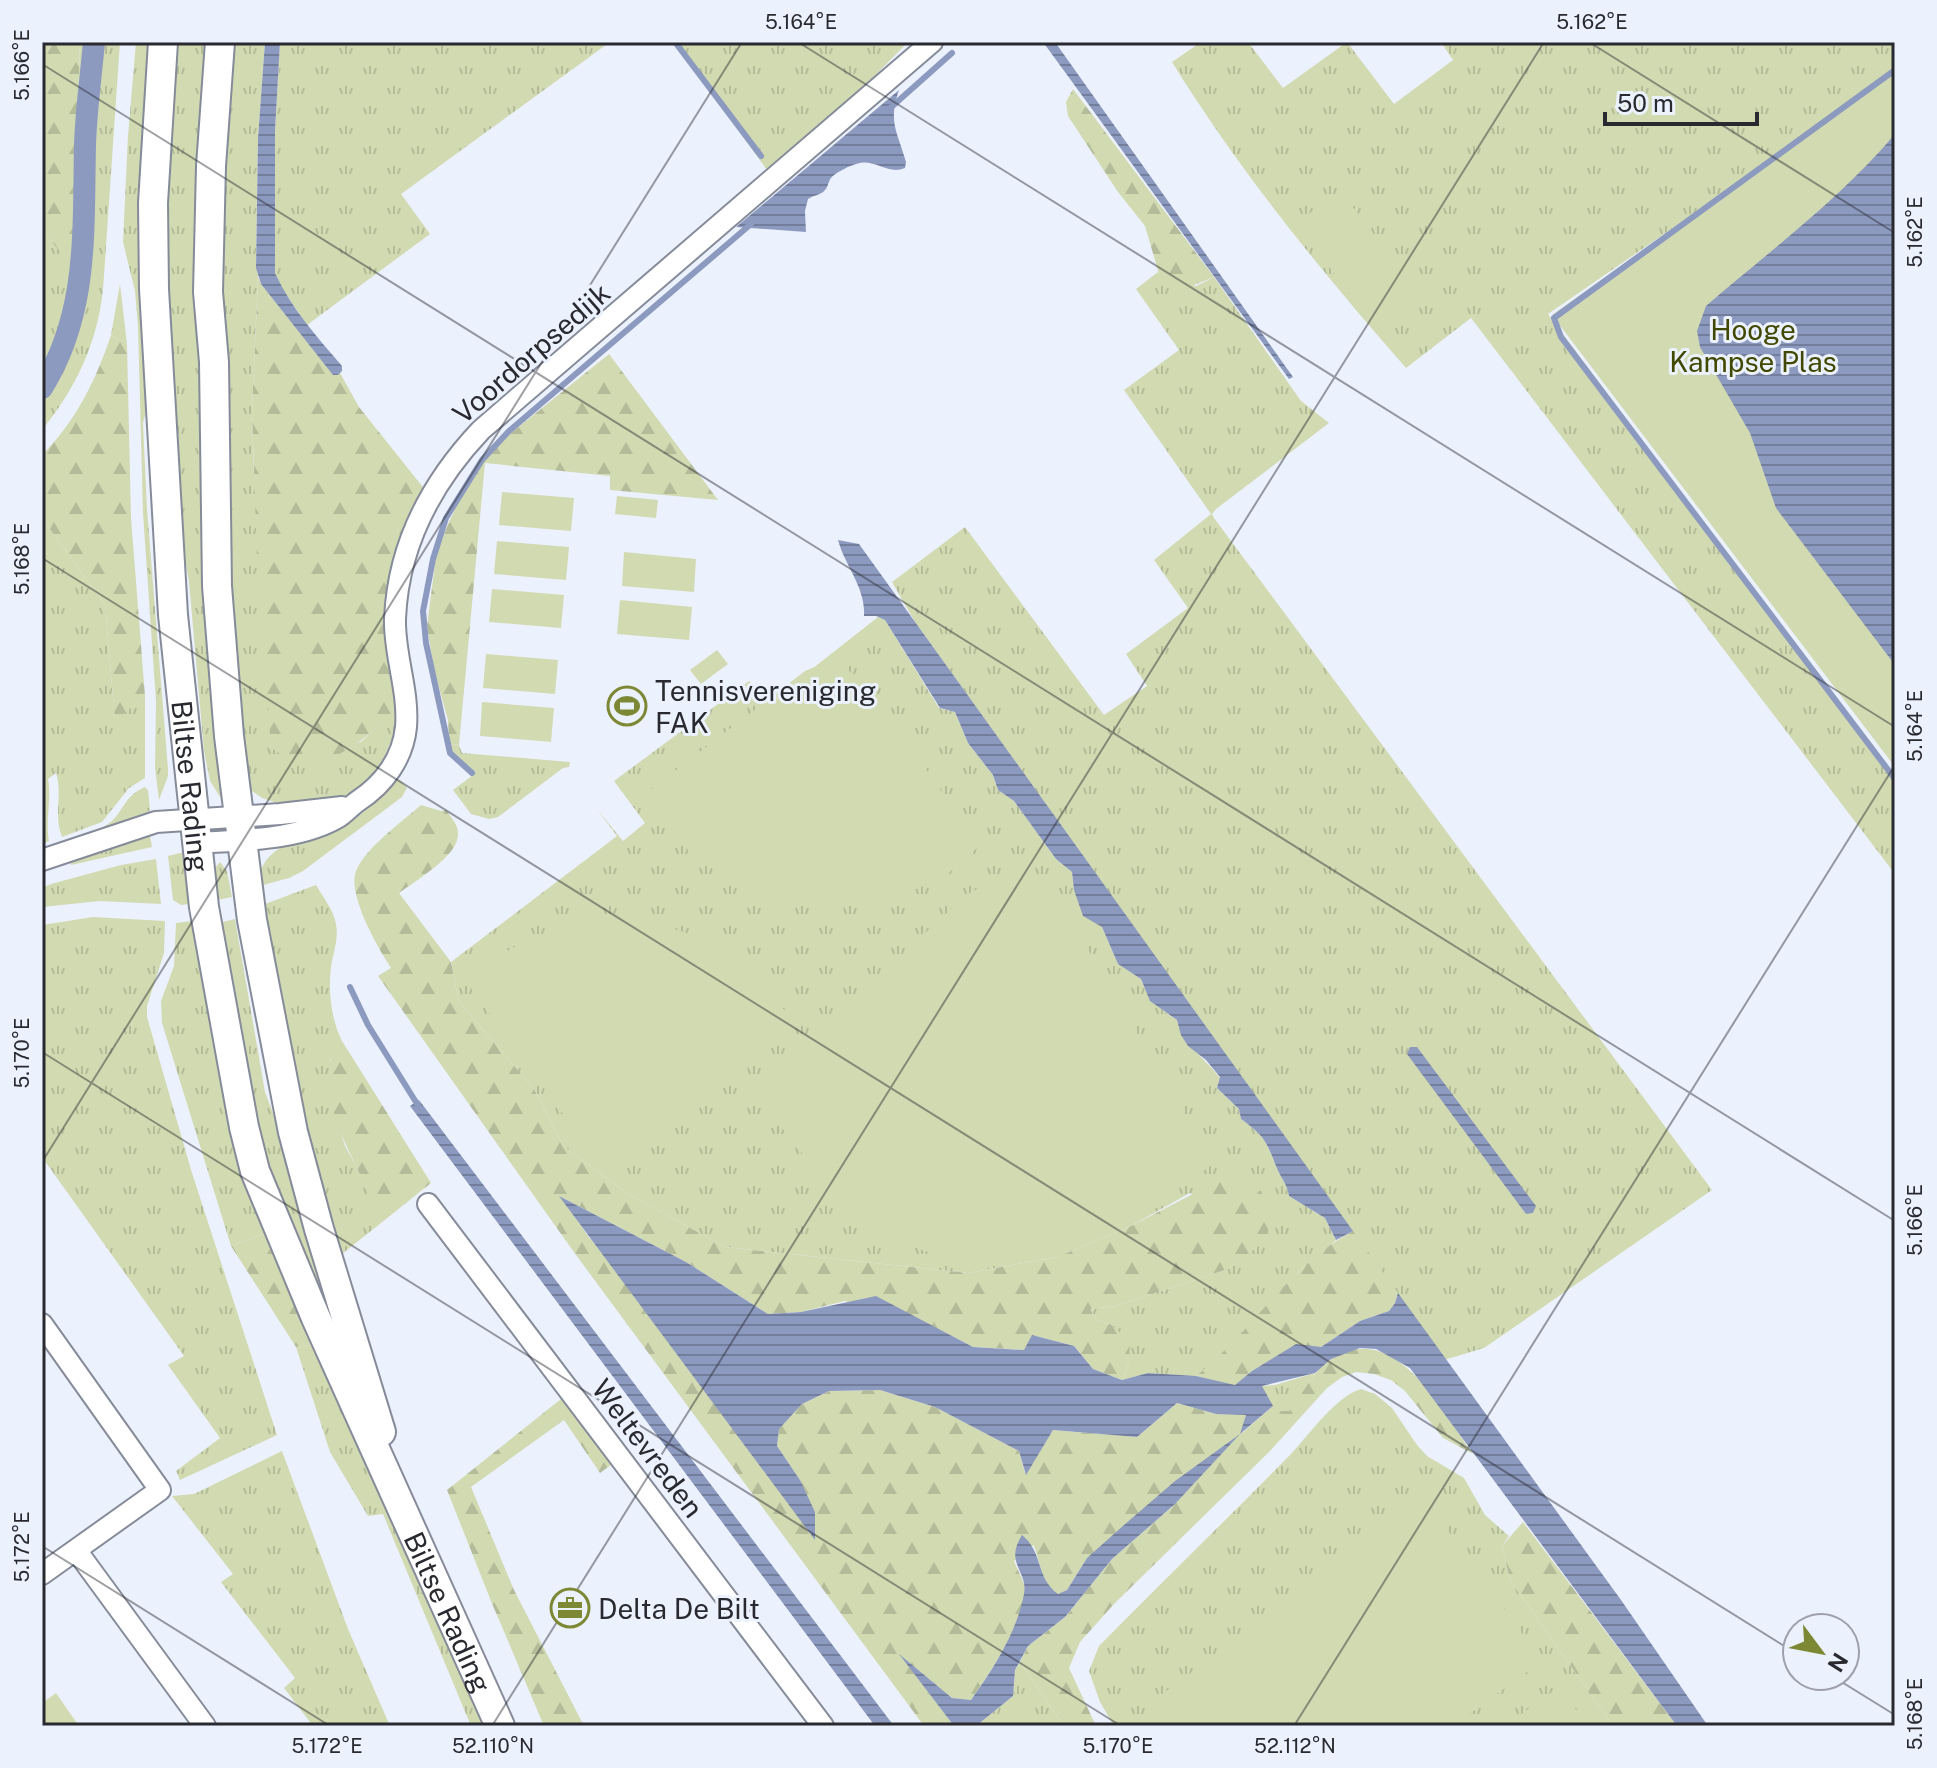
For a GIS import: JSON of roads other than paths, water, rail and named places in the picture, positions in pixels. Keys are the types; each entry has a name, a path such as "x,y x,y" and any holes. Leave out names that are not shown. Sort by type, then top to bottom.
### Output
{"main road":[{"name":"Biltse Rading","path":"163,42 153,203 154,289 173,615 204,907 225,1032 255,1171 327,1344 500,1726"},
{"name":"Biltse Rading","path":"220,42 211,166 208,292 214,362 221,651 241,828 257,951 293,1132 319,1229 369,1384 399,1498"}],"street":[{"name":"Voordorpsedijk","path":"42,860 156,822 196,831 241,828 283,835 341,816 382,782 396,762 406,730 406,703 395,620 405,557 417,522 455,458 481,430 932,42"},
{"name":"Weltevreden","path":"428,1204 823,1726"},
{"path":"42,1324 160,1490 42,1574"},
{"path":"76,1550 205,1726"}],"water":[{"path":"265,42 280,42 275,131 275,273 297,310 342,366 338,375 333,375 261,284 256,268 258,138"},
{"path":"1043,42 1055,42 1293,377 1289,379"},
{"path":"899,90 894,119 905,168 893,170 860,163 837,173 823,192 808,199 806,232 736,227"},
{"name":"Hooge Kampse Plas","path":"1895,134 1895,665 1776,508 1750,433 1700,347 1697,331 1706,306 1828,202"},
{"path":"838,540 859,544 1353,1231 1336,1240 1325,1218 1289,1196 1263,1139 1241,1119 1239,1109 1217,1088 1220,1077 1206,1060 1188,1046 1177,1020 1150,1001 1141,979 1118,964 1102,927 1083,916 1074,890 1072,872 1056,859 1014,801 998,790 993,775 968,743 955,712 940,708 885,620 864,616 862,596"},
{"path":"1410,1047 1417,1047 1536,1206 1533,1213 1526,1214 1407,1054"},
{"path":"419,1100 894,1726 875,1726 410,1106"},
{"path":"559,1196 686,1262 768,1314 801,1312 876,1296 973,1347 1024,1350 1032,1335 1074,1346 1093,1369 1122,1380 1148,1373 1196,1376 1235,1385 1296,1344 1321,1347 1360,1321 1389,1311 1398,1293 1621,1600 1708,1726 1677,1726 1410,1368 1376,1349 1360,1348 1331,1359 1315,1373 1262,1386 1273,1406 1240,1434 1246,1415 1216,1414 1177,1403 1137,1437 1053,1430 1026,1475 1019,1451 935,1407 880,1390 829,1391 802,1404 779,1429 777,1446 800,1480 815,1512 815,1540"},
{"path":"1240,1434 1175,1504 1112,1559 1065,1617 1028,1646 1015,1670 1013,1696 976,1726 954,1726 899,1654 952,1698 971,1700 1003,1650 1021,1608 1024,1586 1015,1553 1022,1535 1034,1549 1042,1573 1051,1587 1058,1594 1067,1590 1087,1558 1175,1481"}],"waterway":[{"path":"42,388 57,360 76,301 83,240 86,132 94,42"},
{"path":"675,42 761,156"},
{"path":"888,110 952,53"},
{"path":"1895,70 1554,318 1561,337 1895,779"},
{"path":"472,773 450,753 426,643 423,611 433,559 446,518 482,460 509,431 751,224"},
{"path":"350,987 368,1025 419,1107"}],"place":[{"name":"Tennisvereniging FAK","path":"627,706"},
{"name":"Delta De Bilt","path":"570,1608"}]}
